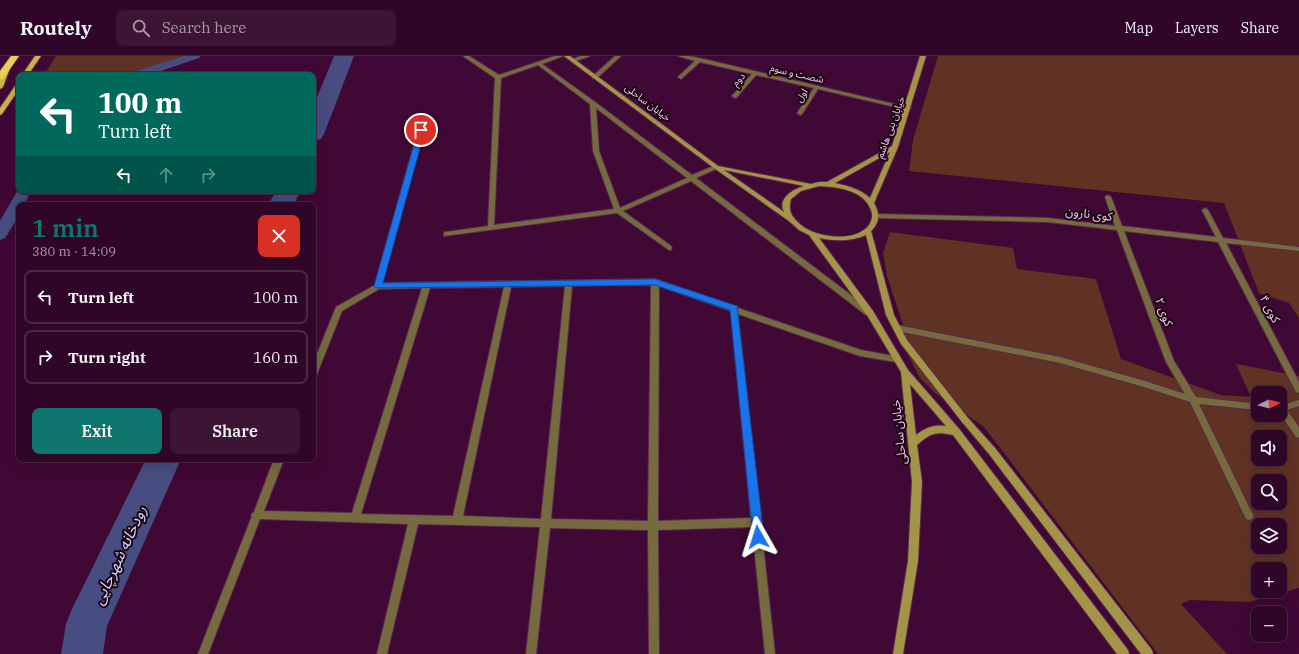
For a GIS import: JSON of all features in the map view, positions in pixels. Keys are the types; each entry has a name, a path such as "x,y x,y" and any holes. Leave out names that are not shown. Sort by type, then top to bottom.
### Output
{"highway":[{"path":"0,77 15,56"}],"main road":[{"path":"27,72 38,56"},
{"path":"0,86 7,67"},
{"path":"0,113 16,89"}],"street":[{"path":"466,56 498,77"},
{"path":"498,77 560,56"},
{"name":"خیابان ساحلی","path":"567,56 716,167 790,219"},
{"path":"573,60 587,56"},
{"path":"595,76 618,56"},
{"name":"شصت و سوم","path":"681,56 908,108"},
{"name":"خیابان بنی هاشم","path":"871,203 895,147 923,56"},
{"path":"681,77 699,60"},
{"path":"539,62 870,313"},
{"name":"دوم","path":"735,96 755,73"},
{"path":"491,228 498,77"},
{"name":"اول","path":"800,113 817,87"},
{"path":"593,103 596,151 618,211 669,248"},
{"path":"378,286 425,116"},
{"path":"829,184 895,147"},
{"path":"446,234 618,211 716,167"},
{"name":"خیابان ساحلی","path":"716,167 810,185"},
{"path":"829,184 853,190 871,203 875,210 876,216 868,231 854,237 836,239 812,234 795,225 790,219 786,212 786,205 788,198 793,192 810,185 829,184"},
{"name":"کوی ۲","path":"1108,197 1170,362 1193,400 1249,516"},
{"name":"کوی ۴","path":"1205,210 1299,390"},
{"name":"کوی نارون","path":"876,216 1048,220 1299,249"},
{"path":"868,231 890,315 904,342 965,420 992,451 1148,654"},
{"name":"خیابان ساحلی","path":"812,234 870,313 905,372 917,482 913,561 898,654"},
{"path":"316,366 339,309 378,286 569,283 655,282 734,308 860,353 896,359"},
{"path":"654,654 653,526 655,282"},
{"path":"531,654 569,283"},
{"path":"457,521 508,284"},
{"path":"355,518 427,285"},
{"path":"734,308 770,654"},
{"path":"897,328 1060,360 1145,384 1193,400 1251,405"},
{"path":"905,372 957,432 1124,654"},
{"path":"1287,407 1299,402"},
{"path":"1287,417 1299,434"},
{"path":"913,443 924,433 941,428 957,432"},
{"path":"202,654 278,462"},
{"path":"256,515 653,526 757,522"},
{"path":"382,654 414,520"}],"shaded area":[{"path":"56,56 188,56 137,72 46,72"},
{"path":"938,56 1299,56 1299,318 1289,303 1259,293 1224,203 909,171 913,140"},
{"path":"890,232 1013,248 1017,269 1096,279 1121,359 1221,395 1251,397 1236,364 1299,376 1299,588 1287,591 1287,562 1251,562 1251,598 1263,598 1249,602 1190,600 1181,604 1227,654 1158,654 984,427 935,393 919,377 907,352 904,328 887,276 883,253"}],"waterway":[{"path":"146,72 195,56"},
{"name":"رودخانه شهرچایی","path":"316,126 344,56"},
{"path":"18,202 22,194"},
{"name":"رودخانه شهرچایی","path":"282,202 286,194"},
{"path":"0,235 16,206"},
{"name":"رودخانه شهرچایی","path":"82,654 87,624 163,462"}],"route":[{"path":"421,130 378,286 655,282 734,308 758,537"}]}
